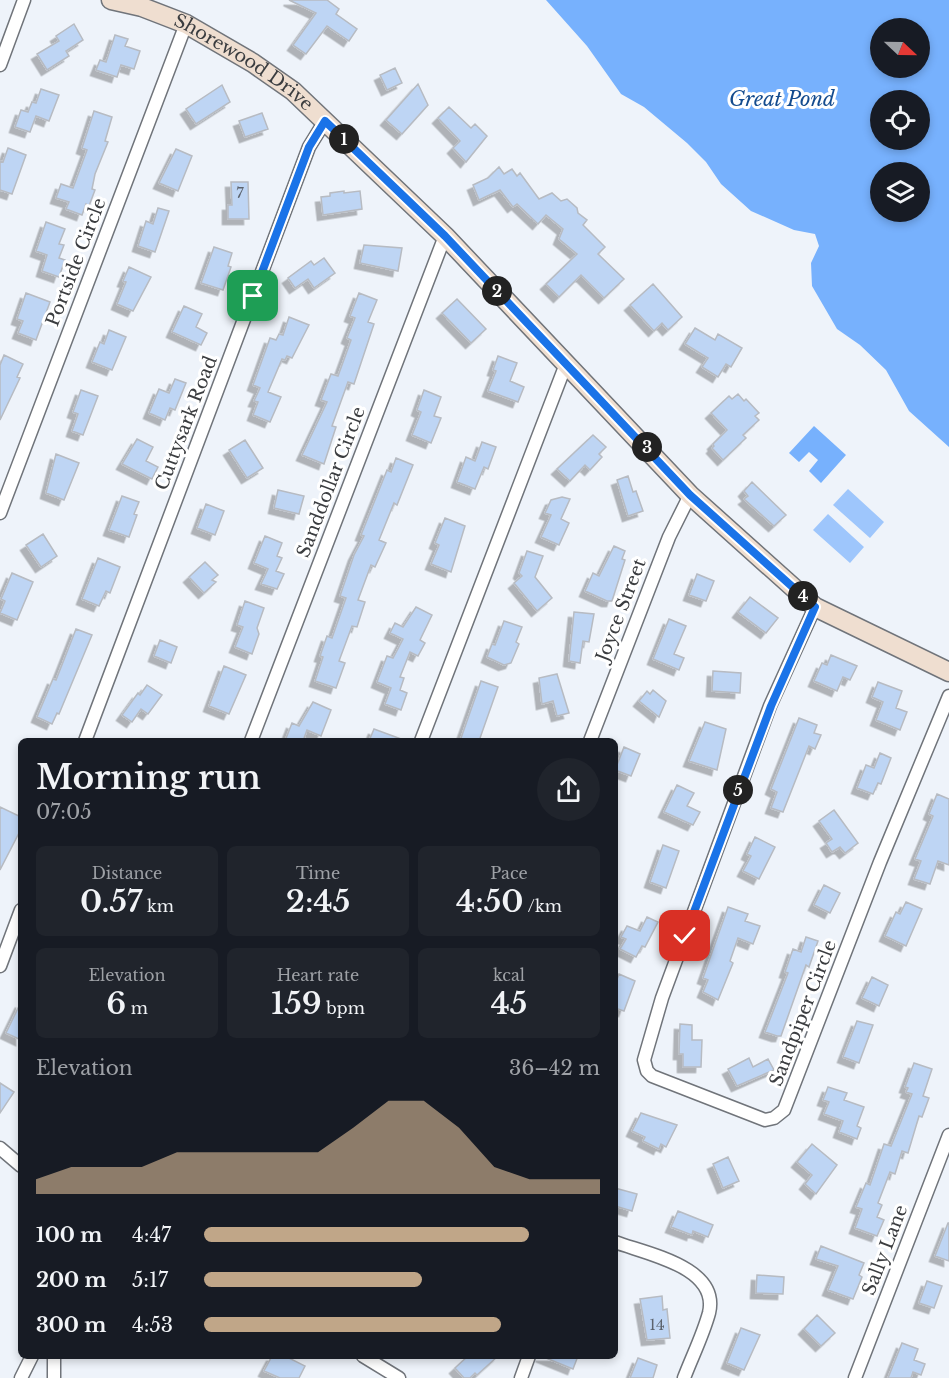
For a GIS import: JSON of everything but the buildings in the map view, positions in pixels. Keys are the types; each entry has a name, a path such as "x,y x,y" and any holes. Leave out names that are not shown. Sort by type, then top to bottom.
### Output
{"street":[{"path":"0,65 24,0"},
{"name":"Shorewood Drive","path":"111,0 142,7 186,24 273,76 325,121 445,236 690,495 815,607 949,672"},
{"name":"Portside Circle","path":"0,513 186,24"},
{"name":"Cuttysark Road","path":"86,738 305,158 325,121"},
{"name":"Sanddollar Circle","path":"252,738 445,236"},
{"path":"422,738 566,364"},
{"name":"Joyce Street","path":"591,738 669,537 690,495"},
{"name":"Sandpiper Circle","path":"815,607 766,716 662,998 644,1060 647,1071 652,1076 765,1120 774,1118 784,1110 880,862 949,696"},
{"path":"0,966 18,918"},
{"name":"Sally Lane","path":"855,1378 949,1135"},
{"path":"0,1148 18,1163"},
{"path":"618,1243 688,1270 705,1283 710,1293 709,1312 684,1378"},
{"path":"21,1378 30,1359"},
{"path":"54,1359 54,1378"},
{"path":"368,1359 399,1378"},
{"path":"520,1378 528,1359"}],"shaded area":[{"path":"848,489 884,522 870,538 833,505"},
{"path":"828,514 864,547 850,563 813,530"}],"water":[{"name":"Great Pond","path":"546,0 949,0 949,447 909,411 886,370 860,345 837,329 812,286 811,263 819,246 815,234 794,230 751,211 721,184 706,162 687,143 644,107 621,94 587,46"},
{"path":"814,426 846,455 821,483 809,471 818,460 809,452 799,462 789,453"}],"route":[{"path":"253,296 309,147 325,121 445,236 690,495 815,607 771,706 685,936"}]}
